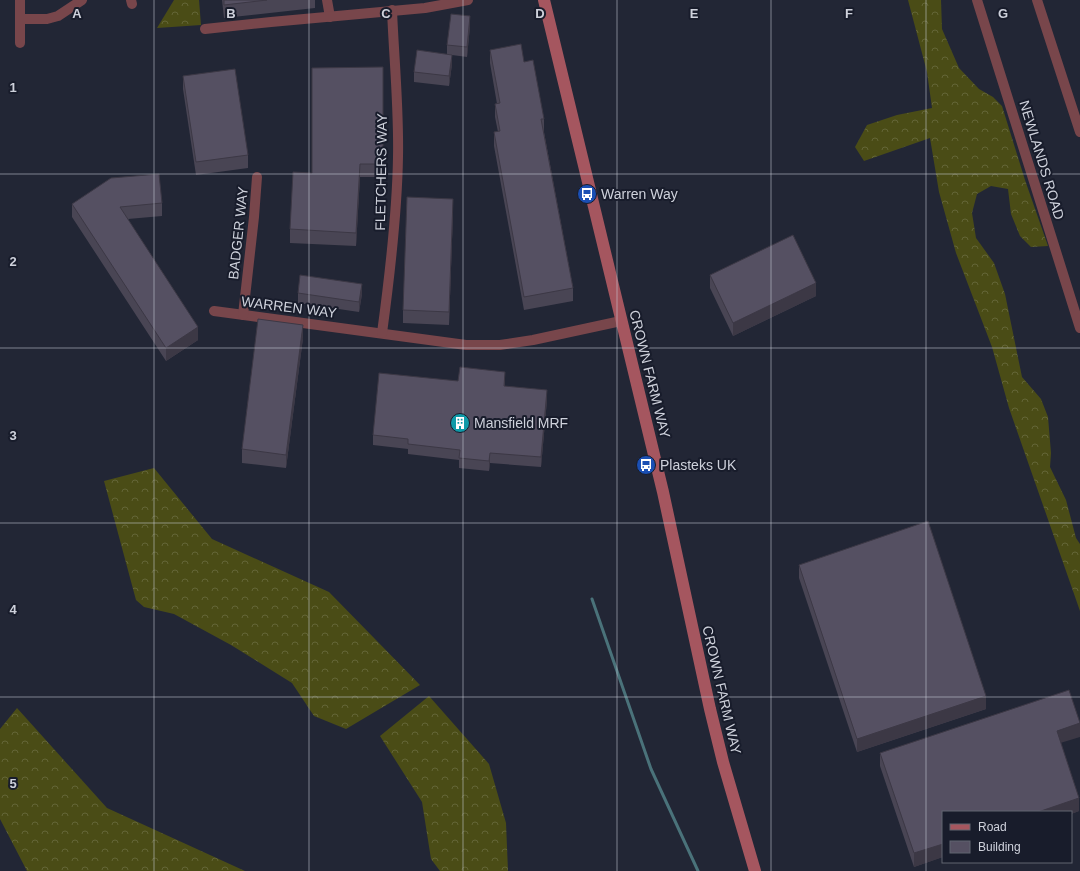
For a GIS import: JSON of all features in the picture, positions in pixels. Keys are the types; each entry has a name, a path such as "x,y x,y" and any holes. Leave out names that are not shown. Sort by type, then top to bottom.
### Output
{"street":[{"path":"20,0 20,43"},
{"path":"20,19 47,19 58,16 82,0"},
{"path":"327,0 330,17"},
{"path":"205,29 425,8 468,0"},
{"name":"CROWN FARM WAY","path":"544,0 663,492 710,709 723,762 755,871"},
{"name":"NEWLANDS ROAD","path":"977,0 1080,328"},
{"path":"1037,0 1076,109 1080,132"},
{"name":"FLETCHERS WAY","path":"382,333 392,263 398,156 396,72 392,10"},
{"name":"BADGER WAY","path":"243,315 253,231 257,177"},
{"name":"WARREN WAY","path":"214,311 466,344 500,345 533,340 621,321"}],"green space":[{"path":"174,0 199,0 201,25 157,28"},
{"path":"908,0 941,0 942,29 959,68 979,89 993,97 1002,106 1025,180 1048,246 1031,247 1020,236 1011,214 1008,189 991,186 977,194 972,213 976,238 994,263 1005,294 1022,377 1041,399 1048,417 1051,453 1050,467 1066,500 1076,538 1080,544 1080,611 1009,408 992,347 956,253 939,192 930,138 864,161 855,147 867,125 897,115 932,108 927,72"},
{"path":"154,468 212,539 329,592 420,685 346,729 314,716 292,683 231,645 174,614 144,607 136,600 104,481"},
{"path":"429,696 489,764 506,823 508,871 440,871 431,859 422,802 380,736"},
{"path":"17,708 107,808 245,871 27,871 0,819 0,729"}],"building":[{"path":"224,0 267,0 224,5"},
{"path":"451,14 470,16 467,47 447,45"},
{"path":"521,44 524,62 533,60 544,119 541,119 573,288 524,297 494,132 500,131 495,104 500,103 490,50"},
{"path":"417,50 452,55 449,76 414,72"},
{"path":"383,67 383,164 360,164 356,233 290,229 293,172 312,173 312,68"},
{"path":"235,69 248,155 196,162 183,76"},
{"path":"159,174 162,203 120,207 198,327 166,348 72,204 111,178"},
{"path":"407,197 453,199 449,312 403,310"},
{"path":"793,235 816,283 733,323 710,275"},
{"path":"300,275 362,284 359,302 298,293"},
{"path":"258,319 303,325 286,455 242,449"},
{"name":"Mansfield MRF","path":"460,367 505,372 504,386 547,390 541,457 490,453 489,461 459,458 460,450 408,444 408,439 373,435 379,373 458,381"},
{"path":"928,521 986,696 857,739 799,565"},
{"path":"1069,690 1080,723 1057,731 1079,798 1041,811 942,811 942,844 914,853 880,753"}],"waterway":[{"path":"592,599 651,769 698,871"}],"place":[{"name":"Warren Way","path":"587,194"},
{"name":"Mansfield MRF","path":"460,423"},
{"name":"Plasteks UK","path":"646,465"}]}
